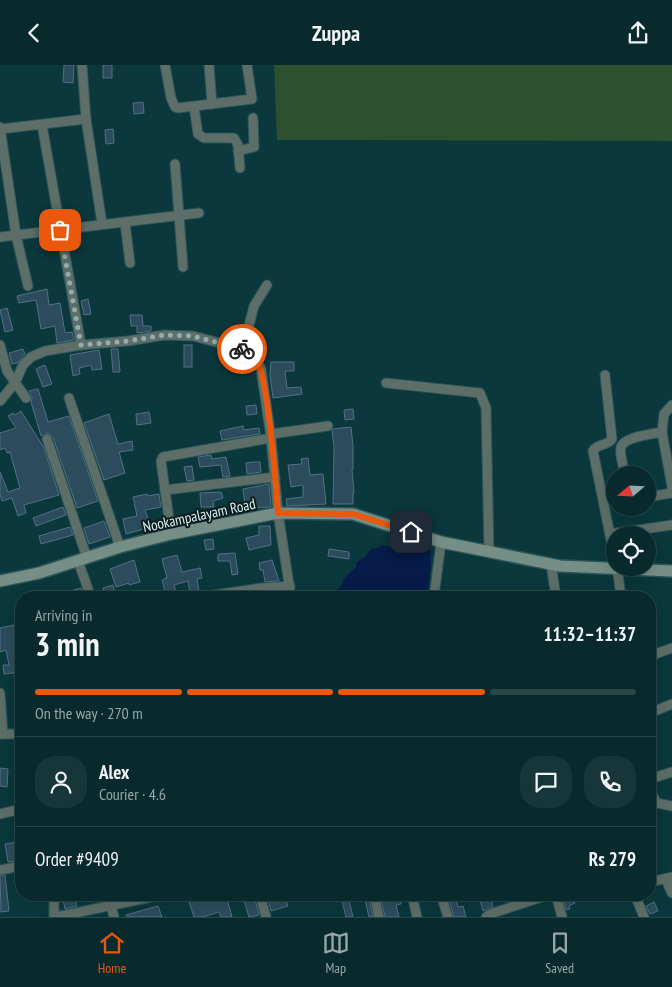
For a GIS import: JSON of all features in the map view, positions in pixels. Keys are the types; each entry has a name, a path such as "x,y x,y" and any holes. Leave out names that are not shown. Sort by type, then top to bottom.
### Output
{"street":[{"path":"82,65 86,119 102,224"},
{"path":"165,65 171,98 175,107 178,108 252,99 247,65"},
{"path":"209,65 212,104"},
{"path":"194,107 198,134 204,138 234,138 238,145 240,168"},
{"path":"238,151 254,147 253,118"},
{"path":"28,286 16,235 0,128 86,119"},
{"path":"42,125 81,345"},
{"path":"175,164 183,267"},
{"path":"0,237 199,213"},
{"path":"125,223 130,263"},
{"path":"242,349 254,306 267,285"},
{"path":"0,401 15,383 23,365 31,357 45,351 164,335 193,336 242,349 255,357 261,369 271,436 278,513 290,591"},
{"path":"0,345 7,371 26,398"},
{"path":"604,375 612,439 610,442 596,447 593,451 608,526"},
{"path":"386,383 480,393 486,408 489,552"},
{"path":"69,398 120,547"},
{"path":"672,405 664,414 662,432 672,487"},
{"path":"172,534 161,461 163,457 328,426"},
{"path":"623,466 621,452 622,445 626,440 662,432"},
{"path":"47,439 83,560 90,591"},
{"path":"165,490 275,477"},
{"path":"656,496 672,493"},
{"name":"Nookampalayam Road","path":"0,581 39,573 120,547 172,534 278,513 353,514 441,542 489,552 550,564 606,566"},
{"path":"656,527 672,525"},
{"path":"435,591 441,542"},
{"path":"550,564 555,591"},
{"name":"Nookampalayam Road","path":"656,570 672,571"},
{"path":"618,576 620,591"},
{"path":"242,591 290,586"},
{"path":"656,654 672,648"},
{"path":"0,693 2,734 15,734"},
{"path":"656,711 671,707"},
{"path":"656,777 672,772"},
{"path":"656,801 672,806"},
{"path":"0,814 15,810"},
{"path":"0,870 15,867"},
{"path":"656,881 669,879 672,893"},
{"path":"54,901 55,917 134,901"},
{"path":"262,901 266,917"},
{"path":"375,901 379,917"},
{"path":"413,901 417,917"},
{"path":"443,901 448,917"},
{"path":"486,917 530,901"},
{"path":"558,901 562,917"},
{"path":"637,901 644,917"},
{"path":"111,906 114,917"}],"green space":[{"path":"274,65 672,65 672,141 277,140"}],"water":[{"path":"381,545 416,551 430,548 431,564 428,591 336,591 340,588 345,577 356,567 356,563 366,556 371,549 378,548"}],"building":[{"path":"64,65 74,65 73,83 63,82"},
{"path":"103,65 112,65 112,78 103,78"},
{"path":"143,102 144,113 134,114 133,103"},
{"path":"113,129 114,143 106,144 105,130"},
{"path":"47,289 49,305 60,303 65,333 72,332 74,340 57,343 55,326 41,329 36,300 19,303 17,296"},
{"path":"88,299 91,314 84,315 81,301"},
{"path":"7,308 13,330 5,332 0,310"},
{"path":"130,315 142,315 143,326 151,326 151,331 137,333 137,326 131,326"},
{"path":"184,345 192,345 192,367 184,367"},
{"path":"23,349 25,354 17,363 12,364 9,353"},
{"path":"111,349 118,349 120,372 113,372"},
{"path":"99,350 102,369 92,370 91,365 79,368 80,374 73,376 70,355"},
{"path":"271,362 294,362 294,371 285,371 287,388 301,387 302,394 273,398 270,375"},
{"path":"45,365 52,384 43,387 36,369"},
{"path":"38,389 48,422 69,416 98,501 77,508 53,437 48,433 41,436 29,391"},
{"path":"256,405 257,414 247,415 246,406"},
{"path":"353,409 354,419 345,420 344,410"},
{"path":"21,411 44,448 59,495 24,505 26,513 18,516 12,498 2,501 0,494 0,472 8,492 20,488 10,452 7,453 5,448 0,450 0,433 16,428 8,416 13,413 15,415"},
{"path":"149,412 151,423 137,425 136,414"},
{"path":"109,414 118,444 132,441 133,450 119,452 125,473 104,480 84,423"},
{"path":"243,426 244,430 259,428 260,434 222,440 220,431"},
{"path":"351,427 353,446 353,504 333,504 334,447 332,431 333,429"},
{"path":"211,455 212,459 226,457 230,476 223,477 221,465 200,467 198,457"},
{"path":"308,458 310,475 323,474 326,504 287,506 286,499 303,497 303,485 291,487 288,465 302,464 301,459"},
{"path":"260,462 261,472 247,474 246,463"},
{"path":"192,466 194,480 187,481 184,467"},
{"path":"269,484 271,507 255,508 255,510 246,512 243,489"},
{"path":"221,492 223,498 213,501 214,507 201,507 200,493"},
{"path":"147,494 147,496 159,494 161,507 145,510 151,527 126,534 123,519 137,516 133,497"},
{"path":"63,507 66,515 36,526 33,518"},
{"path":"104,521 110,537 89,544 84,528"},
{"path":"259,526 270,526 271,545 249,550 246,538 259,535"},
{"path":"70,527 73,535 41,544 39,536"},
{"path":"213,539 214,549 206,550 204,540"},
{"path":"329,549 349,552 349,559 328,556"},
{"path":"235,553 238,574 232,575 230,561 218,561 218,554"},
{"path":"177,555 182,572 200,568 202,578 197,579 199,591 190,591 188,581 174,585 176,591 165,591 162,580 167,578 162,559"},
{"path":"134,560 140,582 116,587 110,569"},
{"path":"272,560 279,581 265,582 263,570 260,570 259,563"},
{"path":"113,585 114,591 104,591 103,588"},
{"path":"81,588 82,591 70,591"},
{"path":"14,625 15,673 4,674 3,665 9,665 6,650 0,652 0,628"},
{"path":"0,768 8,769 7,787 0,786"},
{"path":"15,842 15,861 8,862 5,844"},
{"path":"5,875 9,911 1,912 0,876"},
{"path":"63,901 76,901 77,906 65,909"},
{"path":"189,901 228,901 232,917 221,917 219,912 203,917 194,917"},
{"path":"244,901 256,901 259,915 249,917"},
{"path":"268,901 286,901 288,906 271,911"},
{"path":"342,901 349,901 353,917 346,917"},
{"path":"365,901 369,901 373,917 369,917"},
{"path":"381,901 400,901 401,904 396,905 399,917 385,917"},
{"path":"450,901 456,901 458,907 463,906 466,917 454,917"},
{"path":"480,901 492,901 493,907 483,911"},
{"path":"564,901 574,901 575,903 569,906 570,909 566,910"},
{"path":"654,902 658,911 650,914 646,906"},
{"path":"158,906 162,917 127,917 126,915"}],"way so far":[{"path":"60,230 81,345 128,341 164,335 193,336 242,349"}],"route":[{"path":"242,349 255,357 261,369 271,438 278,513 353,514 411,532"}]}
